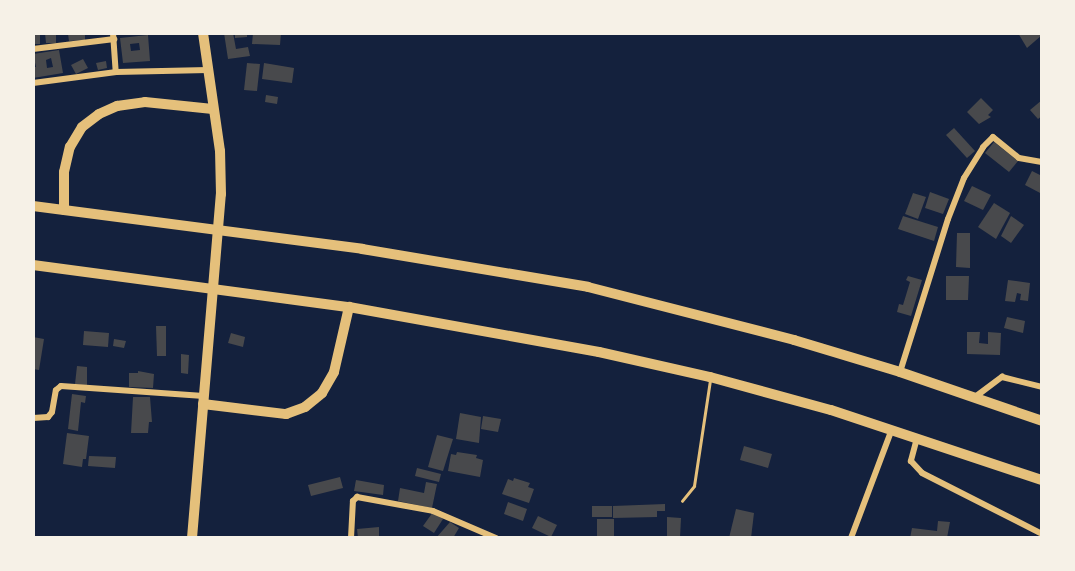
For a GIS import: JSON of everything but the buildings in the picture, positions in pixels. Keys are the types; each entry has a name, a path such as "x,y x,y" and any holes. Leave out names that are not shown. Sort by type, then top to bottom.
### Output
{"main road":[{"path":"192,538 221,194 220,151 203,33"},
{"path":"64,210 64,172 70,147 82,128 99,114 117,106 145,102 214,108"},
{"path":"33,206 388,253 588,287 757,330 900,372 1042,421"},
{"path":"33,265 243,291 520,336 710,377 892,429 1042,480"},
{"path":"204,400 286,414 305,407 322,393 334,372 349,307"}],"street":[{"path":"33,49 114,36 116,72"},
{"path":"33,83 116,72 208,70"},
{"path":"900,372 948,219 964,178 983,147 993,137 1019,158 1042,162"},
{"path":"975,397 1002,377 1042,387"},
{"path":"33,418 48,418 52,412 56,390 61,386 204,400"},
{"path":"851,538 892,429"},
{"path":"917,438 911,461 922,473 1027,529 1042,534"},
{"path":"351,538 353,501 356,497 433,511 496,538"},
{"path":"1024,538 1027,529"}],"lane":[{"path":"682,501 694,486 710,377"}]}
